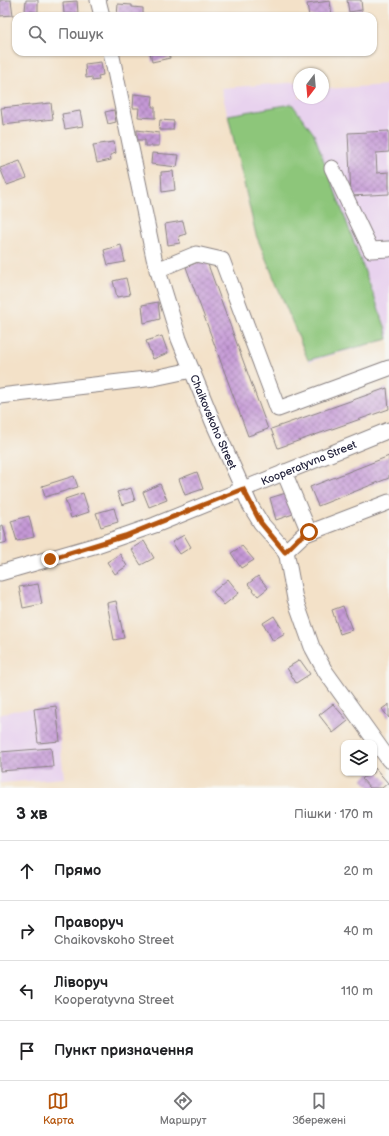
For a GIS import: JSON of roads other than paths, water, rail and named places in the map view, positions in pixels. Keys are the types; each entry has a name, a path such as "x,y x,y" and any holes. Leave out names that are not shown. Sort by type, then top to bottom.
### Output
{"street":[{"path":"98,0 101,12"},
{"name":"Chaikovskoho Street","path":"112,56 158,270 175,326 192,370 243,489 261,523 285,552 289,564 295,599 312,647 325,671 389,760"},
{"path":"332,168 370,250 389,249"},
{"path":"158,270 196,254 222,260 278,409 389,368"},
{"path":"0,396 154,378 192,370"},
{"name":"Kooperatyvna Street","path":"0,573 125,536 389,430"},
{"path":"284,472 309,532"},
{"path":"285,552 299,538 309,532 389,502"}]}
